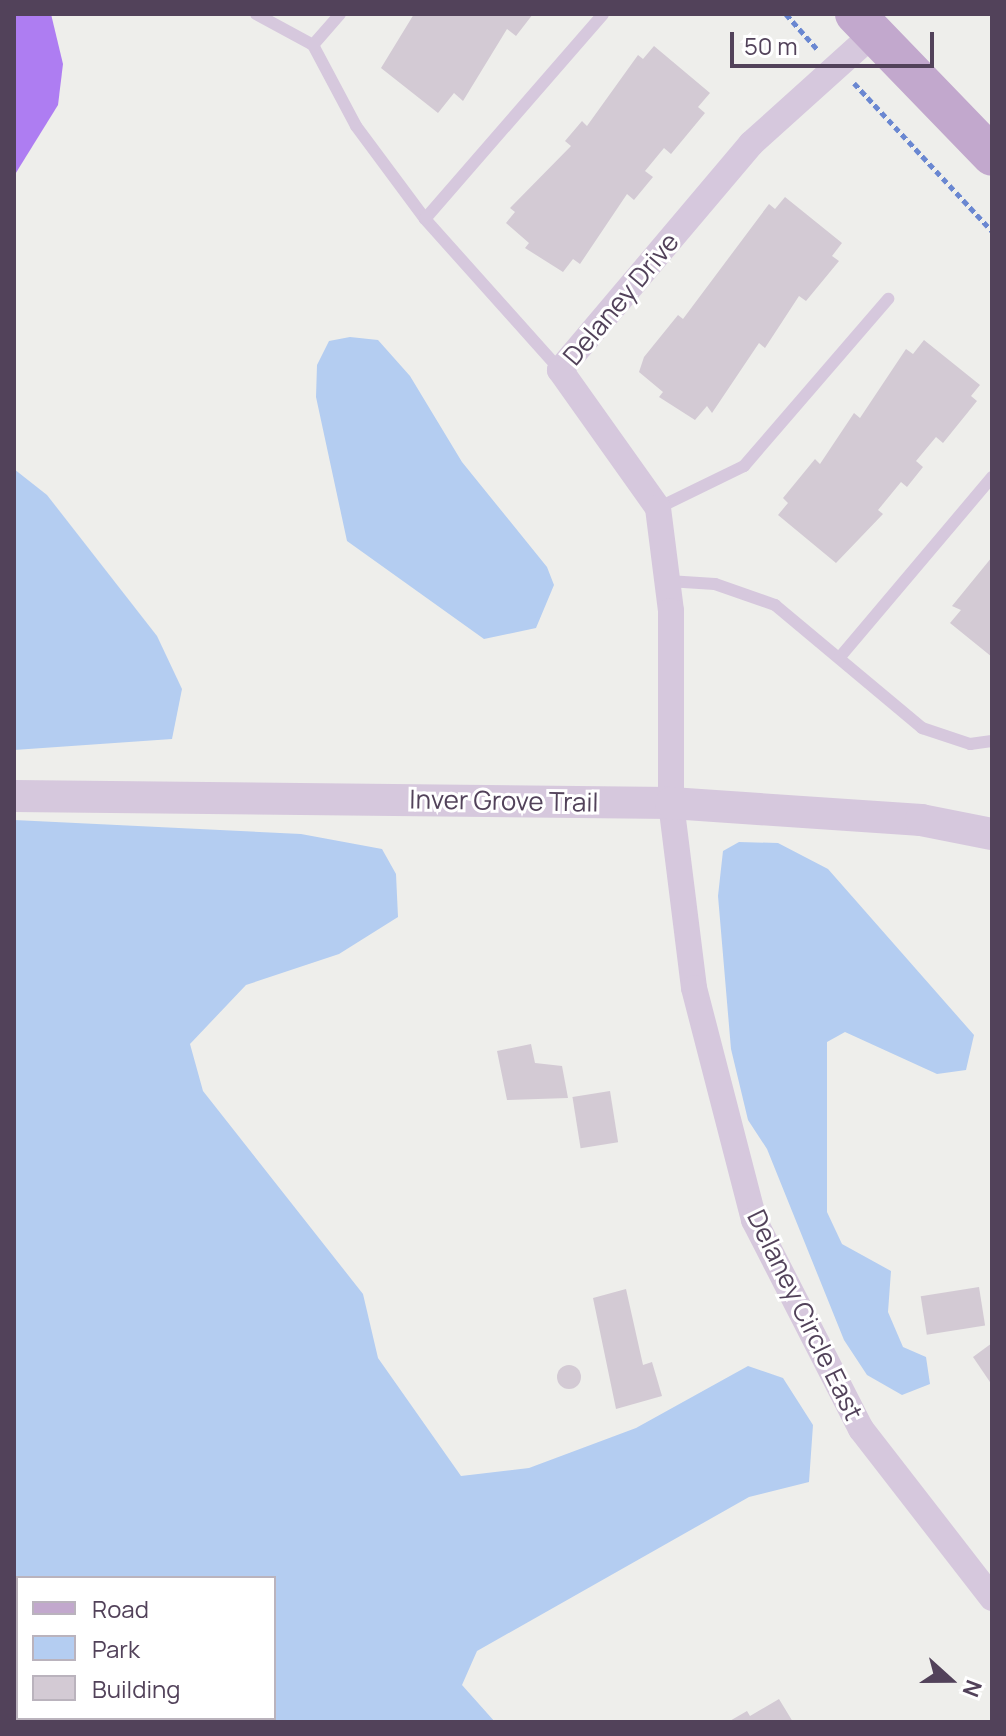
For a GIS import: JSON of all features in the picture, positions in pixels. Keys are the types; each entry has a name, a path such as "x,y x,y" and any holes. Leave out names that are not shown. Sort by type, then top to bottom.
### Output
{"main road":[{"path":"864,24 992,156"}],"street":[{"name":"Delaney Drive","path":"671,803 668,581 658,508 560,370 751,144 834,67 864,24"},
{"name":"Inver Grove Trail","path":"14,796 671,803 921,820 992,834"},
{"name":"Delaney Circle East","path":"671,803 694,988 754,1220 861,1429 992,1598"}],"lane":[{"path":"256,14 313,45 356,126 425,219 560,370"},
{"path":"313,45 340,14"},
{"path":"425,219 603,14"},
{"path":"658,508 744,466 888,299"},
{"path":"840,657 992,477"},
{"path":"668,581 715,584 775,605 922,728 970,744 992,741"}],"path":[{"path":"786,14 992,231"}],"green space":[{"path":"350,337 378,340 410,376 462,462 547,567 554,585 536,628 484,639 347,541 316,397 317,365 329,341"},
{"path":"14,469 47,495 157,636 182,689 172,739 14,750"},
{"path":"14,820 301,834 382,849 396,874 398,917 339,954 246,985 190,1044 203,1091 363,1294 378,1358 461,1476 529,1468 636,1428 748,1366 783,1378 813,1425 809,1482 749,1497 477,1651 462,1685 495,1722 14,1722"},
{"path":"739,842 778,843 828,869 974,1035 966,1070 937,1074 845,1032 827,1042 827,1212 842,1244 891,1271 888,1312 903,1347 926,1357 930,1384 902,1395 867,1375 844,1340 767,1149 748,1120 731,1049 718,896 723,851"}],"shaded area":[{"path":"14,14 51,14 63,64 58,105 14,176"}],"building":[{"path":"414,14 533,14 516,36 507,29 463,101 454,93 438,113 381,68"},
{"path":"654,46 710,93 698,107 705,113 671,154 664,148 645,171 653,177 634,200 627,194 580,264 573,259 563,272 525,248 529,243 506,223 515,212 510,208 571,146 565,141 582,121 587,126 638,55 643,59"},
{"path":"785,197 842,243 832,256 839,261 806,301 799,296 765,348 759,343 712,413 707,406 695,420 659,397 663,392 639,372 644,357 678,315 683,319 769,204 775,209"},
{"path":"924,340 980,385 971,396 977,401 943,443 936,437 916,461 923,467 907,487 901,482 878,510 883,514 836,563 778,515 788,503 783,498 815,459 820,464 854,413 860,418 906,349 913,354"},
{"path":"992,557 992,657 950,623 961,610 952,606"},
{"path":"531,1044 535,1063 562,1066 568,1098 507,1100 497,1051"},
{"path":"610,1091 618,1142 581,1148 572,1097"},
{"path":"979,1287 985,1326 927,1335 921,1296"},
{"path":"626,1289 643,1365 652,1362 662,1396 616,1409 593,1298"},
{"path":"992,1343 992,1385 973,1357"},
{"path":"569,1365 578,1368 581,1377 578,1386 569,1389 560,1386 557,1377 560,1368"},
{"path":"779,1699 793,1722 728,1722 747,1711 750,1716"}]}
